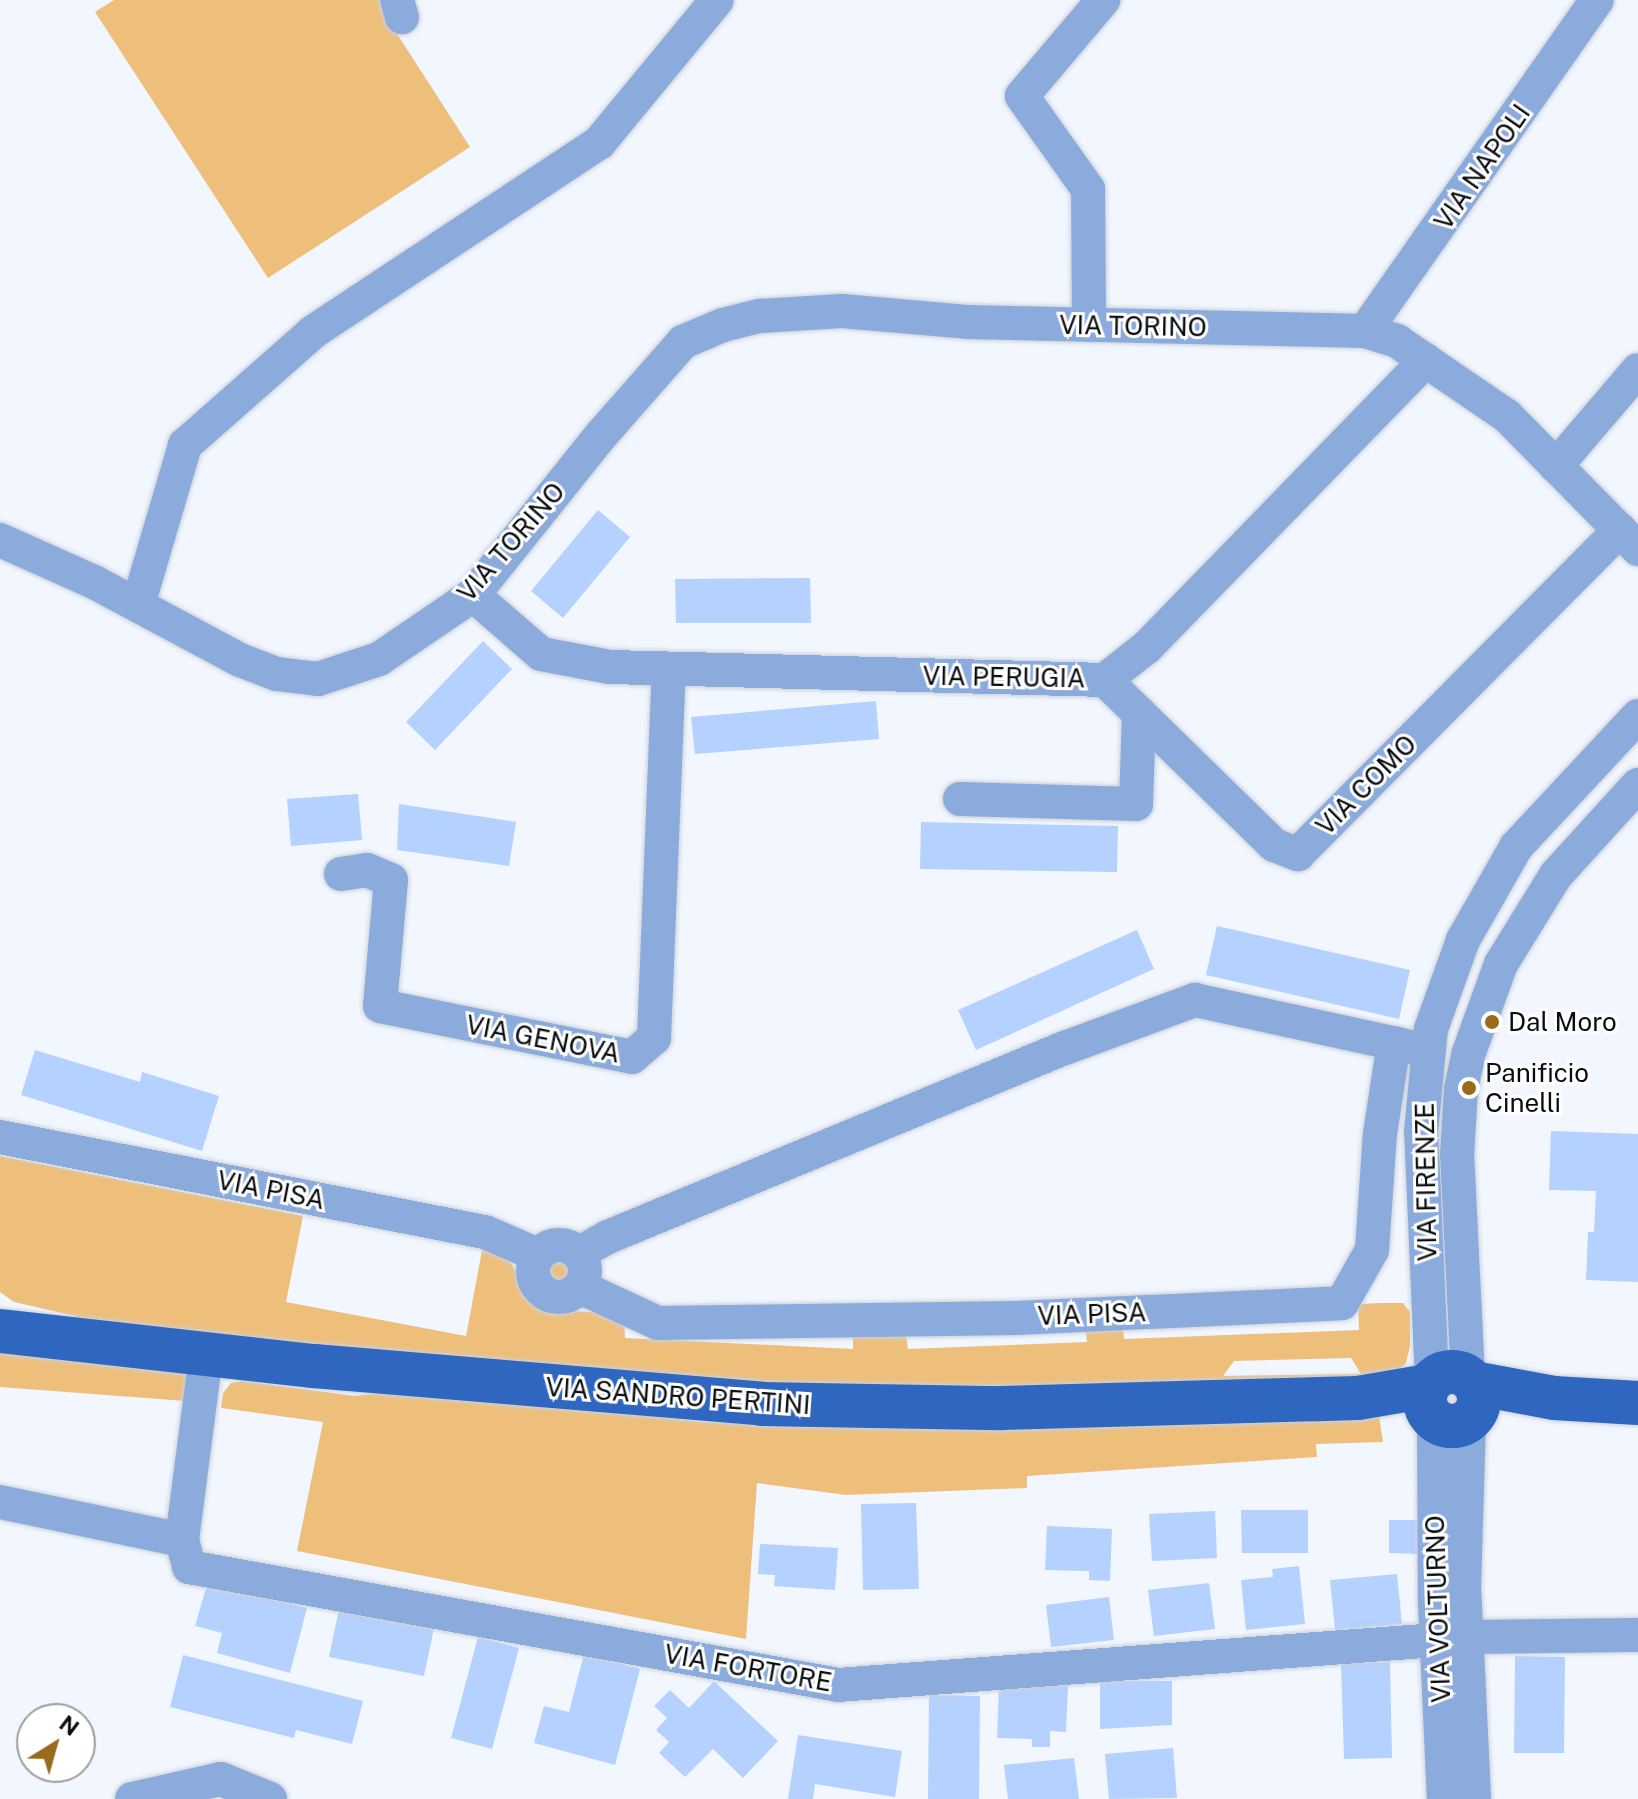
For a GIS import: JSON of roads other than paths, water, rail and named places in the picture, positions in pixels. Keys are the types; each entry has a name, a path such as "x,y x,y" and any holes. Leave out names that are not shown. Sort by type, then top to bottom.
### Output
{"main road":[{"name":"VIA SANDRO PERTINI","path":"0,1331 206,1355 762,1404 1001,1408 1358,1398 1554,1398 1638,1403"}],"street":[{"path":"138,605 185,445 313,332 599,143 717,0"},
{"path":"1089,325 1088,189 1022,96 1103,0"},
{"name":"VIA NAPOLI","path":"1365,331 1597,0"},
{"name":"VIA TORINO","path":"0,540 138,605 240,660 277,674 318,679 379,659 473,595 603,433 683,342 723,325 760,316 842,311 967,322 1365,331 1397,341 1507,416 1629,539"},
{"name":"VIA PERUGIA","path":"473,595 541,654 610,667 1105,680 1147,647 1426,360"},
{"path":"1556,466 1638,370"},
{"name":"VIA COMO","path":"1105,680 1274,845 1298,854 1629,539"},
{"name":"VIA GENOVA","path":"341,874 367,870 391,880 380,1006 632,1057 654,1038 669,669"},
{"path":"960,799 1136,804 1139,713"},
{"name":"VIA FIRENZE","path":"1451,1399 1421,1132 1431,1029 1463,940 1516,847 1638,716"},
{"name":"VIA FIRENZE","path":"1451,1399 1457,1155 1461,1089 1468,1055 1501,964 1556,875 1638,785"},
{"path":"579,1253 608,1237 1065,1048 1195,1000 1429,1051"},
{"name":"VIA PISA","path":"580,1287 658,1323 1016,1318 1342,1303 1372,1250 1380,1134 1394,1043"},
{"name":"VIA PISA","path":"0,1137 485,1232 538,1255"},
{"path":"562,1244 579,1253 586,1269 580,1287 565,1297 547,1294 535,1281 533,1272 538,1255 545,1248 562,1244"},
{"path":"0,1502 182,1540 206,1355"},
{"name":"VIA VOLTURNO","path":"1444,1799 1452,1638 1451,1399"},
{"name":"VIA FORTORE","path":"182,1540 189,1567 838,1685 1452,1638 1638,1635"},
{"name":"VIA VOLTURNO","path":"1452,1638 1474,1799"},
{"path":"132,1799 221,1779 270,1799"}],"place":[{"name":"Dal Moro","path":"1492,1022"},
{"name":"Panificio Cinelli","path":"1469,1088"}]}
